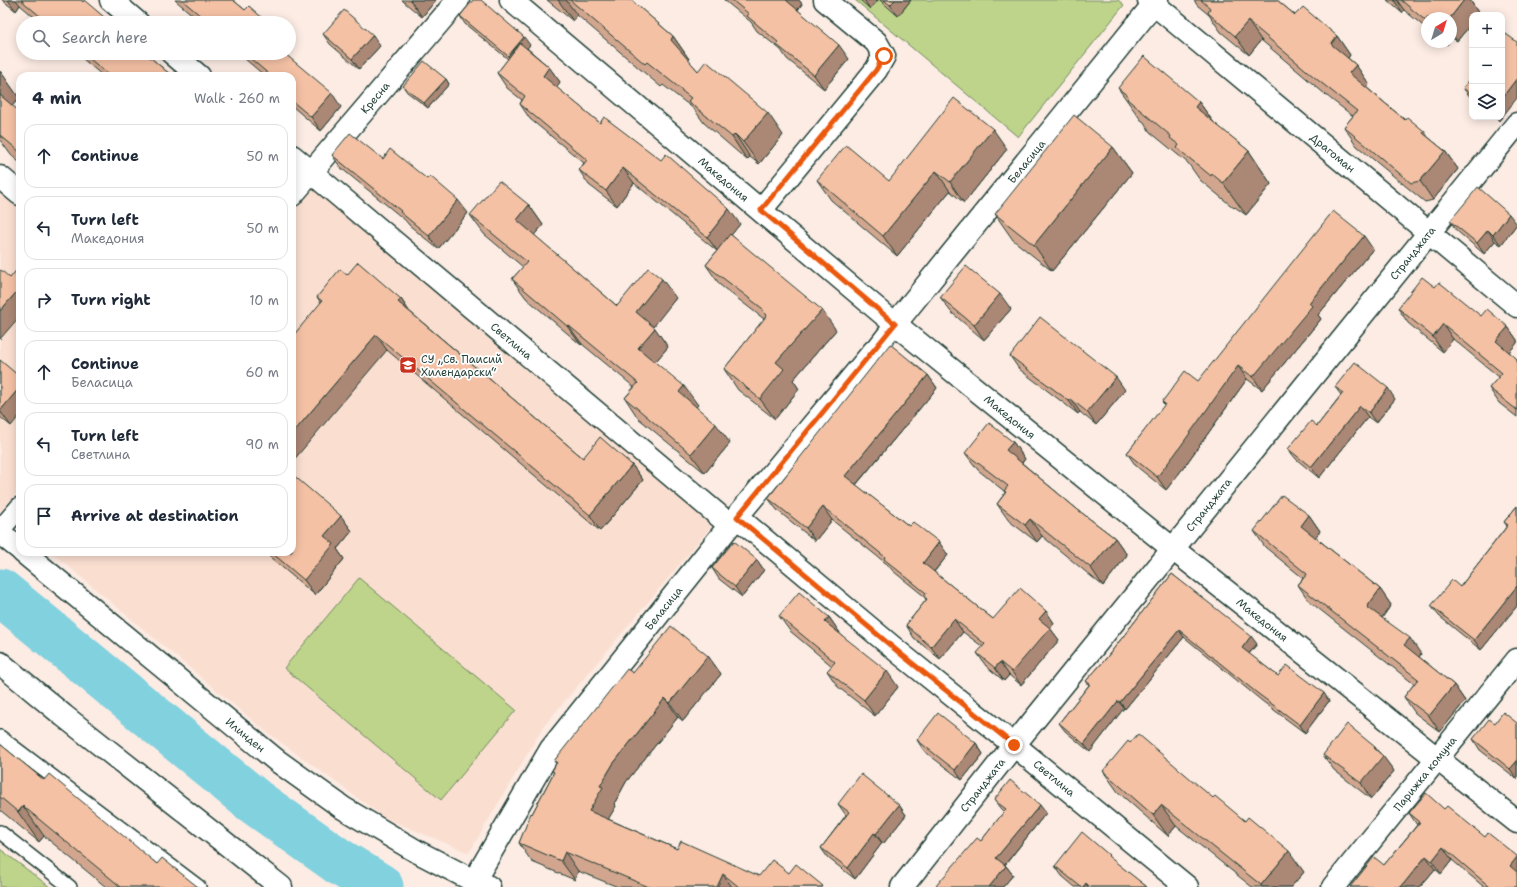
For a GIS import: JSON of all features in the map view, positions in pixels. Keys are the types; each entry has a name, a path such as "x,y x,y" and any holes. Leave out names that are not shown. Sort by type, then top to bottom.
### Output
{"street":[{"path":"111,0 130,16"},
{"name":"Кресна","path":"296,190 458,0"},
{"name":"Македония","path":"510,0 895,324 1173,549 1517,822"},
{"path":"761,210 876,70 884,56 876,42 825,0"},
{"name":"Драгоман","path":"1153,1 1428,233 1517,306"},
{"name":"Беласица","path":"895,324 1153,1"},
{"path":"180,60 194,72"},
{"name":"Странджата","path":"902,887 1014,745 1517,124"},
{"name":"Светлина","path":"296,160 734,521 1014,745 1187,887"},
{"path":"0,177 16,191"},
{"path":"874,351 895,324"},
{"name":"Беласица","path":"482,884 551,749 734,521 874,351"},
{"path":"16,512 0,532 16,546"},
{"name":"Илинден","path":"28,556 276,760 343,808 416,851 482,884"},
{"name":"Парижка комуна","path":"1333,887 1517,660"},
{"path":"0,663 64,716 281,887"}],"lane":[{"path":"0,737 199,887"},
{"path":"0,832 70,887"}],"shaded area":[{"name":"СУ „Св. Паисий Хилендарски“","path":"310,183 712,526 544,726 469,853 385,818 264,730 56,556 296,556 296,199"},
{"path":"0,189 16,203 16,494 0,512"}],"green space":[{"path":"855,0 1118,0 1124,5 1018,137"},
{"path":"359,578 516,710 441,800 284,668"},
{"path":"0,849 50,887 0,887"}],"building":[{"path":"21,0 81,0 83,2 84,0 103,16 40,16"},
{"path":"182,0 233,0 245,10 249,6 260,16 201,16"},
{"path":"473,0 481,0 524,37 508,56 460,16"},
{"path":"570,0 631,0 673,36 671,40 698,71 706,61 768,113 743,142 735,134 732,137 688,101 691,98 682,90 647,62 645,64"},
{"path":"732,0 786,0 839,45 814,75 777,45 779,43 747,16 749,14"},
{"path":"884,0 895,0 890,5"},
{"path":"1201,0 1277,0 1295,15 1303,7 1337,36 1331,44 1356,65 1349,73 1405,120 1407,117 1424,131 1423,133 1445,151 1420,181 1411,183 1344,127 1357,111 1248,21 1235,36 1208,13 1210,8"},
{"path":"1401,0 1464,0 1455,12 1421,12 1421,17"},
{"path":"344,10 373,35 352,59 323,34"},
{"path":"1506,34 1517,42 1517,78 1505,94 1505,48"},
{"path":"520,43 549,67 543,76 600,123 604,117 661,160 666,154 729,209 707,237 623,168 606,191 579,170 587,160 520,104 525,96 497,73"},
{"path":"1144,56 1199,102 1195,107 1249,151 1223,183 1212,174 1211,176 1177,148 1179,145 1170,138 1171,136 1127,99 1129,97 1118,88"},
{"path":"91,60 153,60 167,72 105,72"},
{"path":"252,60 292,60 332,93 311,117 296,104 296,72 266,72"},
{"path":"424,61 446,79 424,103 403,86"},
{"path":"1469,81 1469,93 1463,88"},
{"path":"0,95 16,109 16,149 0,135"},
{"path":"954,98 993,129 950,182 936,171 883,236 817,180 846,145 889,181"},
{"path":"1074,115 1113,147 1034,245 995,214"},
{"path":"350,133 383,159 390,149 427,179 430,176 458,200 429,236 400,212 401,211 332,155"},
{"path":"499,181 529,205 517,220 617,306 648,268 662,279 636,312 655,328 638,348 684,386 679,392 716,424 691,454 625,398 638,383 568,325 567,326 512,279 527,262 470,215"},
{"path":"1478,187 1509,214 1493,235 1488,230 1477,243 1450,221"},
{"path":"1333,211 1364,236 1309,303 1312,306 1253,377 1238,366 1157,477 1127,453 1165,404 1162,402 1185,371 1198,381"},
{"path":"730,234 822,310 776,362 784,369 760,399 724,369 767,315 762,310 763,309 706,265"},
{"path":"358,262 401,299 398,302 583,458 600,437 632,465 590,515 376,335 296,429 296,332 322,301 317,297 340,269 347,275"},
{"path":"966,266 1000,294 974,325 940,297"},
{"path":"1,270 10,278 16,271 16,293 0,311 0,271"},
{"path":"1422,277 1435,287 1439,282 1481,316 1487,309 1508,327 1496,341 1517,359 1517,410 1489,388 1502,373 1443,324 1433,337 1398,308"},
{"path":"1040,317 1116,377 1087,412 1071,399 1069,401 1010,356"},
{"path":"890,344 928,375 845,476 909,526 913,522 939,542 923,563 993,619 1020,588 1046,611 1039,619 1050,628 1012,672 1000,662 995,668 977,653 985,644 954,619 931,647 906,625 927,599 924,597 926,593 884,559 885,557 823,507 806,528 768,498"},
{"path":"0,360 16,374 16,392 0,411"},
{"path":"1355,362 1388,388 1369,413 1360,406 1311,467 1288,449 1311,421 1317,426 1343,393 1335,387"},
{"path":"989,423 1013,442 1006,450 1078,510 1115,538 1091,568 1030,519 1025,525 997,504 1006,492 1004,491 1008,486 965,453"},
{"path":"296,477 341,516 324,536 334,544 304,580 276,556 296,556"},
{"path":"1282,495 1309,515 1301,526 1380,589 1367,607 1410,638 1404,645 1454,685 1429,716 1404,697 1418,679 1298,585 1307,574 1254,531"},
{"path":"1517,506 1517,586 1474,640 1431,606 1452,580 1460,587 1508,525 1504,522"},
{"path":"734,541 757,560 735,587 712,568"},
{"path":"1172,574 1251,636 1242,648 1278,676 1287,665 1324,693 1300,725 1257,693 1179,630 1120,702 1118,701 1084,744 1059,723 1090,684 1086,681 1104,661"},
{"path":"799,592 829,617 825,622 887,671 864,700 827,671 835,662 779,616"},
{"path":"671,626 708,656 670,703 665,698 613,764 600,786 603,787 589,811 677,849 681,841 759,876 772,860 789,873 796,864 823,886 822,887 739,887 723,874 717,887 649,887 565,852 561,861 519,843 531,813 532,814 554,772 552,771 557,762 554,761 627,669 633,673"},
{"path":"1503,712 1517,723 1517,761 1510,769 1473,739 1489,719 1495,723"},
{"path":"938,713 976,743 955,770 917,740"},
{"path":"1347,724 1375,747 1374,748 1383,756 1361,783 1323,755"},
{"path":"1138,734 1213,798 1215,796 1245,821 1248,817 1289,851 1261,885 1161,805 1153,815 1103,771 1128,741 1130,743"},
{"path":"0,744 44,780 49,774 157,864 162,858 198,887 121,887 23,806 18,812 0,797"},
{"path":"861,774 899,805 876,834 874,833 848,868 821,848 849,812 838,804"},
{"path":"1010,780 1040,805 996,858 1006,866 989,887 935,887 977,838 981,841 1006,809 994,800"},
{"path":"1426,793 1444,809 1447,806 1485,837 1488,833 1517,856 1510,866 1517,872 1517,887 1490,887 1443,847 1432,861 1426,856 1401,887 1350,887 1374,857 1384,865 1420,822 1409,813"},
{"path":"1082,832 1109,855 1108,856 1147,887 1090,887 1086,883 1083,887 1081,887 1055,866"}],"waterway":[{"path":"0,592 254,801 338,861 380,887"}],"place":[{"name":"СУ „Св. Паисий Хилендарски“","path":"408,365"}],"route":[{"path":"884,56 876,70 761,210 895,324 737,517 902,655 1014,745"}]}
